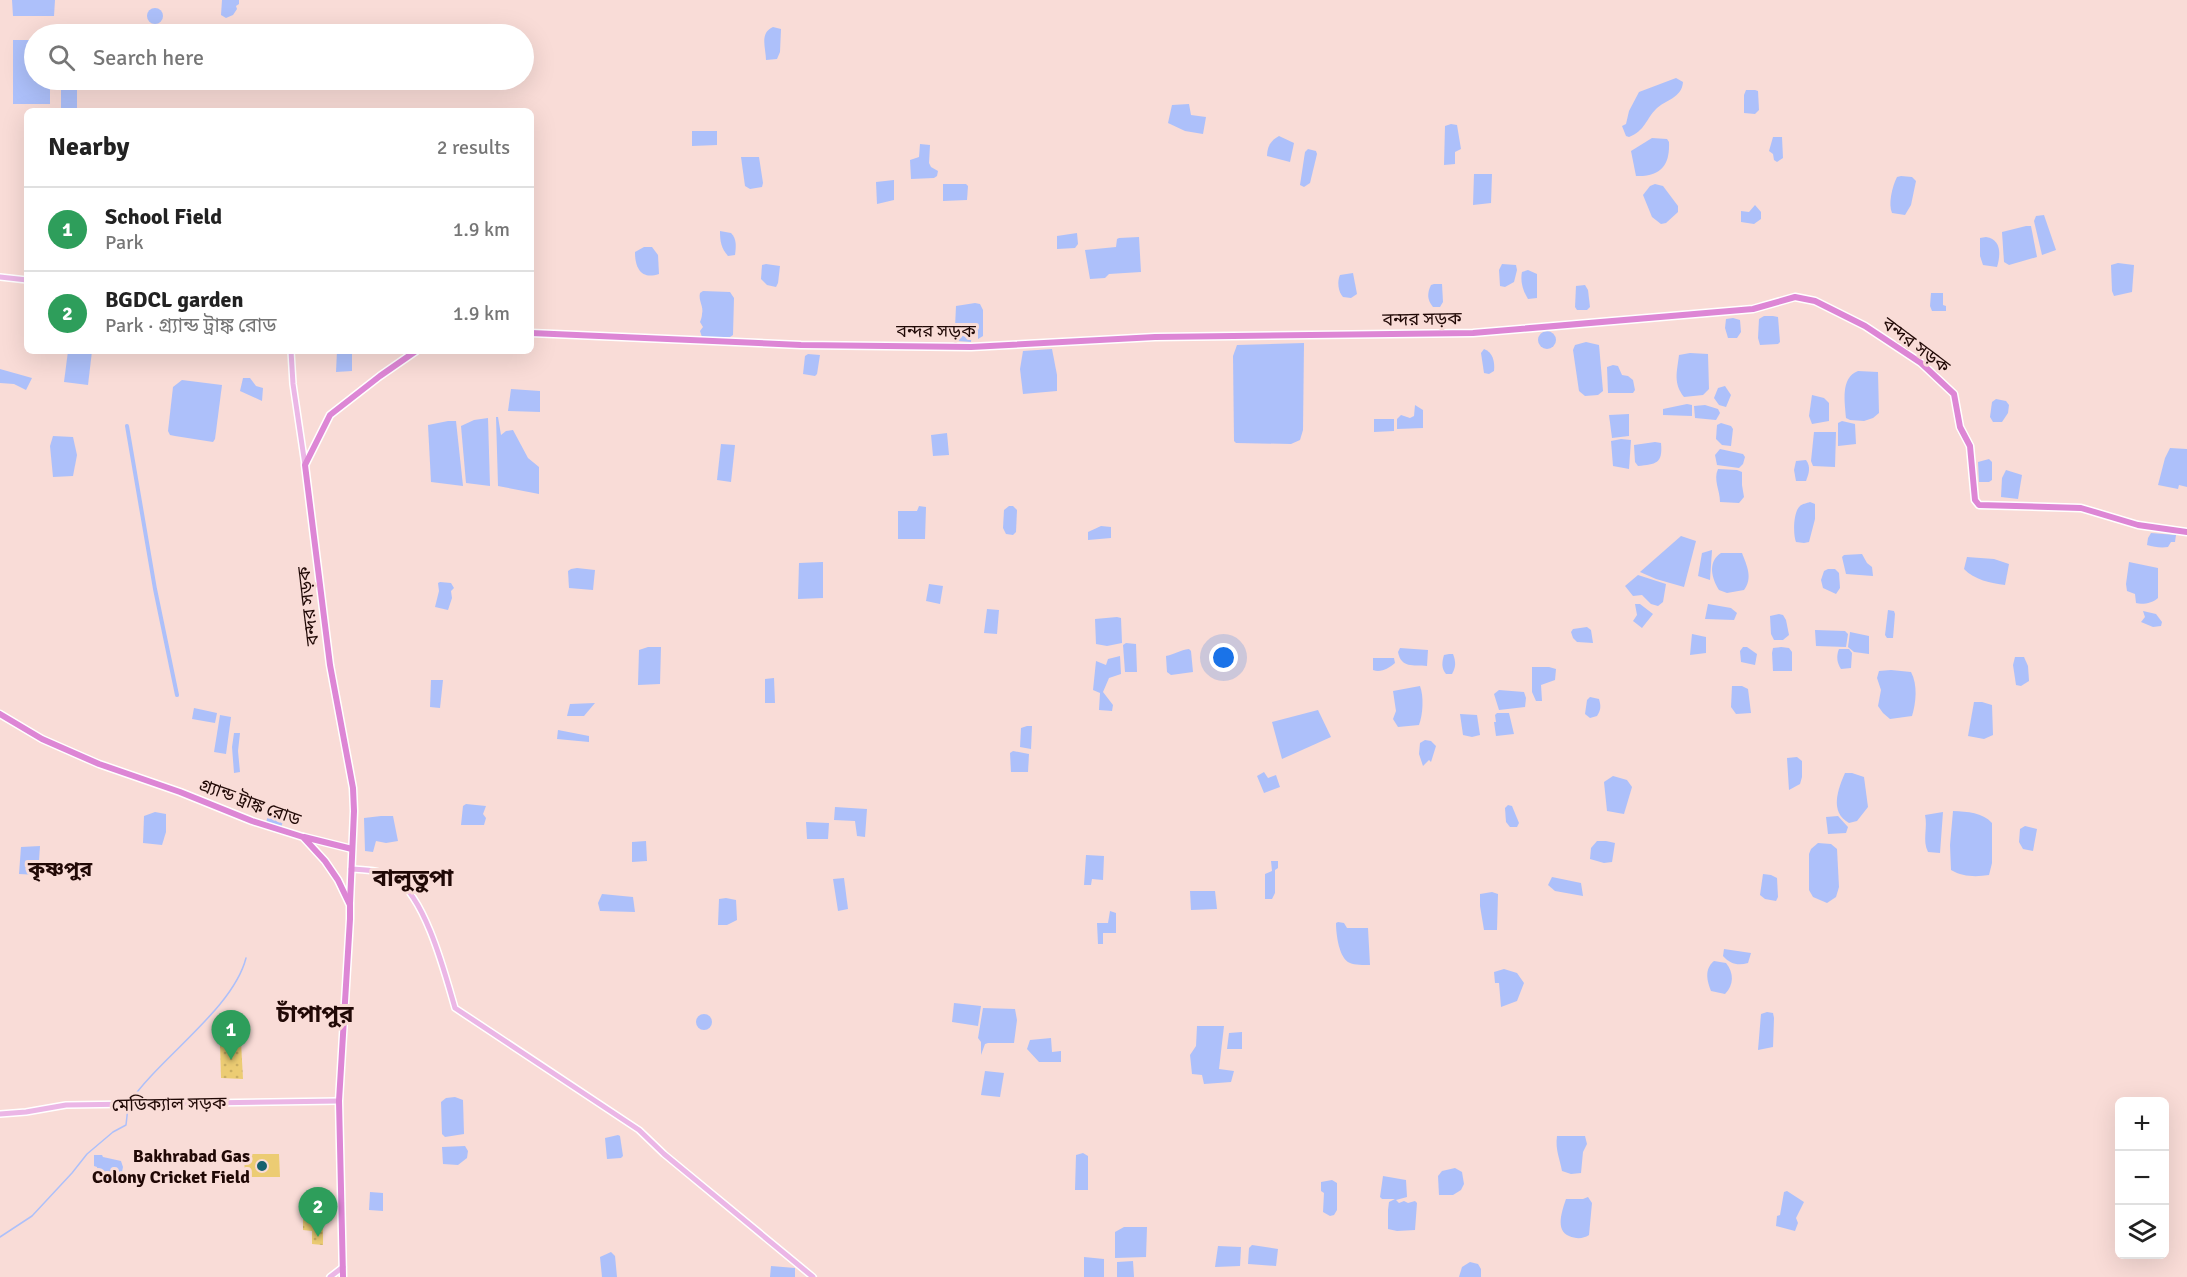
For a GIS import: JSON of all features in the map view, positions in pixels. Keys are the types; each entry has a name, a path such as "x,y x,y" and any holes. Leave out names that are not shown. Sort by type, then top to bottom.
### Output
{"highway":[{"name":"বন্দর সড়ক","path":"534,333 801,345 971,347 1155,337 1473,333 1753,309 1795,297 1815,301 1864,326 1921,363 1954,394 1960,427 1970,446 1975,500 1979,505 2080,508 2138,525 2187,532"},
{"path":"305,465 330,415 412,354"},
{"name":"বন্দর সড়ক","path":"305,465 330,665 352,778 354,802 350,905"},
{"name":"গ্র্যান্ড ট্রাঙ্ক রোড","path":"0,714 42,739 99,764 180,792 252,821 303,837 329,867 350,905"},
{"path":"303,837 352,849"},
{"path":"343,1277 339,1101 350,905"}],"main road":[{"path":"0,277 24,280"},
{"path":"291,354 292,384 305,465"},
{"path":"351,868 375,871 395,878 409,890 437,945 455,1008 639,1130 664,1154 813,1277"},
{"name":"মেডিক্যাল সড়ক","path":"0,1114 66,1105 339,1101"},
{"path":"330,1277 343,1267"}],"shaded area":[{"path":"220,1042 241,1042 243,1079 221,1078"},
{"name":"Bakhrabad Gas Colony Cricket Field","path":"244,1154 279,1154 280,1177 245,1177"},
{"path":"303,1219 323,1219 323,1245 312,1244 312,1231 303,1230"}],"water":[{"path":"12,0 55,0 54,16 13,16"},
{"path":"222,0 239,0 233,15 226,18 221,15"},
{"path":"152,8 158,8 163,16 161,22 152,24 147,19 147,13"},
{"path":"773,27 781,29 780,52 777,59 766,60 765,37"},
{"path":"13,40 24,40 24,90 50,90 50,104 13,104"},
{"path":"1676,78 1683,82 1680,92 1656,109 1639,132 1629,137 1626,136 1622,126 1626,124 1629,111 1639,92"},
{"path":"61,90 77,90 77,108 61,108"},
{"path":"1746,90 1758,91 1759,110 1755,114 1744,113"},
{"path":"1189,104 1191,115 1206,117 1203,134 1185,131 1168,123 1172,105"},
{"path":"1457,125 1461,149 1455,152 1455,164 1444,165 1445,126"},
{"path":"692,131 717,131 717,145 692,146"},
{"path":"1279,136 1294,143 1290,162 1267,156 1270,144"},
{"path":"1773,137 1782,137 1783,158 1777,162 1769,151"},
{"path":"1652,138 1667,139 1669,142 1666,163 1658,172 1636,176 1631,151"},
{"path":"920,144 930,145 929,163 938,171 934,178 911,179 910,160 919,157"},
{"path":"1308,149 1316,151 1317,154 1310,183 1304,187 1300,185 1305,152"},
{"path":"741,157 759,157 762,187 750,189 745,186"},
{"path":"1474,174 1492,174 1491,203 1473,205"},
{"path":"1901,176 1912,177 1916,181 1911,205 1905,215 1892,213 1890,205 1895,181"},
{"path":"894,180 894,200 877,204 876,182"},
{"path":"943,184 966,184 968,186 967,200 943,201"},
{"path":"1655,184 1663,186 1678,206 1678,212 1666,223 1661,224 1652,217 1643,195 1650,186"},
{"path":"1755,205 1761,212 1761,219 1754,224 1741,222 1741,211 1749,212"},
{"path":"2044,215 2056,250 2042,255 2034,221 2036,216"},
{"path":"2031,226 2037,257 2009,265 2004,262 2002,232"},
{"path":"720,231 733,235 736,243 735,255 728,256 724,250"},
{"path":"1077,233 1078,244 1075,248 1057,249 1057,236"},
{"path":"1139,237 1141,272 1109,274 1105,278 1090,279 1085,250 1116,247 1119,238"},
{"path":"1986,237 1995,241 1999,248 1997,267 1983,265 1980,256 1980,238"},
{"path":"644,247 652,247 658,255 659,274 643,274 638,268 635,252"},
{"path":"2118,263 2134,265 2132,292 2114,296 2111,265"},
{"path":"1502,264 1516,265 1517,270 1514,282 1505,287 1500,286 1499,270"},
{"path":"762,265 780,266 776,287 767,285 761,279"},
{"path":"1528,270 1537,274 1537,298 1528,299 1523,289 1522,272"},
{"path":"1353,273 1357,294 1351,298 1343,297 1338,286 1340,275"},
{"path":"1442,284 1443,302 1440,307 1433,307 1429,299 1431,285"},
{"path":"1585,285 1588,290 1590,307 1587,310 1577,310 1575,307 1576,286"},
{"path":"703,291 730,292 734,298 733,335 730,337 702,337 700,293"},
{"path":"1931,293 1943,293 1943,305 1946,306 1946,311 1932,311"},
{"path":"980,304 983,310 983,336 978,339 978,331 972,331 971,342 958,341 955,327 956,306"},
{"path":"1764,316 1778,317 1780,342 1760,345 1759,319"},
{"path":"1726,319 1740,320 1741,332 1737,338 1728,338 1725,328"},
{"path":"1543,331 1551,331 1556,336 1554,347 1543,349 1538,344 1538,336"},
{"path":"1586,342 1599,345 1603,391 1598,395 1585,396 1579,391 1573,350 1575,345"},
{"path":"1304,343 1303,430 1300,440 1291,444 1236,443 1234,441 1233,356 1237,345"},
{"path":"1052,349 1057,375 1057,391 1023,394 1020,369 1023,351"},
{"path":"1484,349 1490,352 1494,361 1494,371 1489,374 1484,373 1481,353"},
{"path":"68,354 92,354 88,385 64,382"},
{"path":"337,354 352,354 352,371 336,372"},
{"path":"1708,354 1709,389 1703,395 1684,397 1678,387 1677,367 1679,355"},
{"path":"820,355 815,376 803,374 805,356"},
{"path":"1618,366 1622,375 1633,380 1635,390 1633,393 1608,393 1607,367"},
{"path":"0,369 32,378 26,390 14,384 0,383"},
{"path":"1858,371 1878,372 1879,413 1864,421 1846,418 1846,385 1852,374"},
{"path":"243,378 250,378 256,386 263,388 262,401 240,391"},
{"path":"182,380 222,385 213,442 170,435 168,431 173,387"},
{"path":"1725,386 1731,395 1726,407 1719,405 1714,398 1718,388"},
{"path":"511,389 540,391 540,412 508,411"},
{"path":"1812,395 1824,398 1829,403 1829,421 1812,424 1809,416"},
{"path":"1996,399 2006,401 2009,405 2008,413 2002,422 1993,422 1990,417 1992,402"},
{"path":"1415,405 1423,410 1423,428 1397,429 1397,419 1401,415 1410,418 1414,416"},
{"path":"1692,405 1692,416 1663,415 1663,409"},
{"path":"1705,405 1718,409 1720,413 1716,420 1695,418 1694,406"},
{"path":"1629,414 1629,436 1612,438 1609,415"},
{"path":"496,417 498,417 501,435 513,430 528,458 539,467 539,494 498,486"},
{"path":"488,418 490,486 466,483 461,426 474,420"},
{"path":"1374,419 1394,419 1394,431 1374,432"},
{"path":"456,421 463,486 431,482 428,425"},
{"path":"1842,421 1855,424 1856,444 1838,446 1838,423"},
{"path":"1721,423 1733,429 1731,446 1722,445 1716,439 1717,425"},
{"path":"1814,432 1836,432 1835,467 1813,466 1811,461"},
{"path":"947,433 949,455 933,456 931,435"},
{"path":"53,436 73,437 77,455 73,476 53,477 50,446"},
{"path":"1631,440 1629,469 1613,466 1611,441"},
{"path":"1661,443 1661,455 1657,462 1638,466 1635,462 1634,445"},
{"path":"721,444 735,445 731,482 717,480"},
{"path":"2170,448 2187,449 2187,487 2179,485 2178,489 2158,485"},
{"path":"1720,449 1743,454 1745,457 1743,464 1739,468 1717,465 1715,455"},
{"path":"1989,459 1992,462 1992,480 1979,482 1978,462"},
{"path":"1806,460 1809,470 1806,481 1796,481 1794,470 1796,461"},
{"path":"1718,469 1742,472 1744,497 1739,503 1720,502 1716,481"},
{"path":"2006,470 2022,475 2018,499 2001,497 2002,478"},
{"path":"1810,502 1815,504 1815,519 1809,542 1796,542 1794,529 1796,513 1801,505"},
{"path":"919,506 926,507 925,539 898,539 898,511 917,511"},
{"path":"1009,506 1017,510 1016,532 1013,535 1006,534 1003,528 1004,510"},
{"path":"1101,526 1111,527 1111,538 1088,540 1088,532"},
{"path":"2151,533 2176,535 2175,542 2171,542 2168,547 2147,545"},
{"path":"1681,536 1696,541 1684,587 1640,572"},
{"path":"1712,550 1710,580 1698,576 1702,553"},
{"path":"1721,553 1742,553 1749,576 1744,590 1727,593 1719,590 1714,581 1712,566"},
{"path":"1862,554 1872,567 1873,576 1846,574 1842,557"},
{"path":"1967,557 1994,559 2009,564 2005,585 1983,580 1968,573 1964,569"},
{"path":"823,562 823,598 798,599 799,563"},
{"path":"2129,562 2158,568 2158,598 2156,600 2136,603 2135,594 2127,591"},
{"path":"577,568 595,570 593,590 569,588 568,571"},
{"path":"1835,569 1839,573 1840,588 1836,594 1823,588 1821,580 1824,571"},
{"path":"1638,575 1666,584 1663,602 1658,606 1651,604 1642,595 1633,596 1625,586"},
{"path":"440,582 451,583 454,588 451,591 452,598 448,610 435,607"},
{"path":"929,584 943,586 940,604 926,601"},
{"path":"1635,604 1640,604 1653,614 1642,628 1633,621 1637,615"},
{"path":"1708,604 1731,608 1737,613 1734,620 1705,619"},
{"path":"987,609 999,610 997,634 984,633"},
{"path":"1888,610 1894,611 1895,614 1893,638 1887,638 1885,635"},
{"path":"2143,611 2156,614 2162,622 2161,626 2153,627 2141,622 2145,617"},
{"path":"1783,615 1786,620 1789,635 1783,640 1774,640 1771,634 1770,616"},
{"path":"1121,618 1122,643 1107,646 1096,644 1095,619"},
{"path":"1587,627 1591,630 1593,643 1577,642 1571,632 1573,629"},
{"path":"1815,630 1845,631 1848,634 1846,647 1816,646"},
{"path":"1850,632 1869,636 1869,654 1854,652 1848,647"},
{"path":"1692,634 1706,637 1706,653 1690,655"},
{"path":"1136,644 1137,672 1125,672 1123,645"},
{"path":"661,647 660,684 638,685 639,650"},
{"path":"1743,647 1757,654 1755,665 1741,662 1740,651"},
{"path":"1400,648 1428,650 1427,666 1412,665 1402,661 1398,652"},
{"path":"1773,648 1789,648 1792,652 1792,671 1773,671"},
{"path":"1189,649 1193,672 1171,675 1167,672 1166,656"},
{"path":"1839,649 1849,649 1852,653 1851,668 1841,669 1837,659"},
{"path":"1453,654 1455,667 1452,674 1446,674 1443,667 1444,655"},
{"path":"1120,656 1121,674 1109,678 1103,692 1113,705 1112,711 1099,710 1100,693 1093,690 1096,661 1106,665 1108,659"},
{"path":"2015,657 2024,657 2028,666 2029,681 2021,686 2016,685 2013,665"},
{"path":"1373,658 1394,658 1395,663 1385,670 1376,671 1373,670"},
{"path":"1532,667 1556,669 1555,680 1541,685 1542,701 1536,701 1532,692"},
{"path":"1879,671 1911,672 1916,694 1912,716 1890,719 1878,706 1881,690 1877,678"},
{"path":"774,678 775,703 765,703 765,679"},
{"path":"431,680 443,680 440,708 430,707"},
{"path":"1420,686 1422,706 1419,725 1398,727 1393,719 1396,711 1393,691"},
{"path":"1732,686 1742,686 1748,689 1751,713 1736,714 1731,707"},
{"path":"1499,690 1524,692 1525,707 1499,710 1494,694"},
{"path":"1590,697 1599,699 1600,706 1597,716 1590,718 1585,714 1587,700"},
{"path":"1974,702 1992,705 1993,735 1984,739 1968,736"},
{"path":"595,703 584,716 567,716 570,704"},
{"path":"194,708 217,713 215,723 192,719"},
{"path":"1318,710 1331,737 1282,759 1272,722"},
{"path":"1497,713 1509,713 1514,734 1496,736 1494,722 1496,722"},
{"path":"1460,714 1477,715 1480,735 1472,737 1463,735"},
{"path":"220,715 231,717 226,754 214,752"},
{"path":"1032,726 1031,749 1020,747 1021,728"},
{"path":"558,730 589,736 589,742 557,739"},
{"path":"234,733 240,733 238,751 240,772 234,773 232,747"},
{"path":"1425,740 1431,741 1436,746 1431,762 1429,760 1423,766 1419,754 1420,743"},
{"path":"1013,751 1029,754 1028,772 1011,772 1010,753"},
{"path":"1797,757 1802,761 1802,777 1800,784 1789,790 1787,758"},
{"path":"1264,772 1268,778 1276,775 1280,787 1264,793 1257,776"},
{"path":"1845,773 1864,777 1868,807 1857,821 1849,823 1839,813 1837,807 1838,793"},
{"path":"1613,776 1627,780 1632,787 1624,814 1607,811 1604,782"},
{"path":"466,804 486,806 483,814 486,818 484,825 461,825 463,806"},
{"path":"1508,805 1512,806 1519,823 1517,827 1510,827 1506,822 1505,808"},
{"path":"270,807 287,808 281,828 266,823"},
{"path":"835,807 867,809 865,837 857,836 855,821 834,820"},
{"path":"1953,811 1979,815 1992,823 1992,863 1989,875 1970,876 1951,870 1950,845"},
{"path":"155,812 166,814 166,832 162,845 143,843 144,816"},
{"path":"1943,812 1940,853 1928,852 1925,843 1925,815"},
{"path":"393,816 398,841 386,843 376,841 373,852 365,851 364,818"},
{"path":"1838,816 1848,827 1846,833 1828,834 1826,817"},
{"path":"806,822 829,823 828,839 807,839"},
{"path":"2025,826 2037,829 2033,851 2023,849 2019,842 2020,829"},
{"path":"646,841 647,861 632,862 632,842"},
{"path":"1597,841 1615,843 1612,862 1604,863 1590,859 1591,848"},
{"path":"1818,843 1831,844 1837,849 1839,887 1836,897 1827,903 1813,897 1809,890 1809,854"},
{"path":"40,846 38,875 19,874 21,847"},
{"path":"1086,855 1104,856 1103,880 1092,879 1091,885 1084,885"},
{"path":"1271,861 1278,861 1278,868 1275,870 1275,893 1272,899 1265,899 1265,874 1272,871"},
{"path":"1763,874 1777,878 1778,897 1776,901 1765,899 1760,895"},
{"path":"1552,877 1581,883 1583,896 1555,891 1548,885"},
{"path":"844,878 848,909 838,911 833,879"},
{"path":"1190,891 1215,891 1217,909 1191,910"},
{"path":"1492,892 1498,894 1497,930 1484,930 1480,894"},
{"path":"602,894 633,897 635,912 600,911 598,903"},
{"path":"719,899 736,900 737,920 727,925 718,925"},
{"path":"1110,911 1116,913 1116,933 1103,933 1103,944 1098,944 1097,923 1108,923"},
{"path":"1336,923 1344,923 1347,928 1368,928 1370,965 1352,964 1343,957 1338,939"},
{"path":"1724,949 1751,953 1748,963 1731,963 1723,956"},
{"path":"1714,961 1726,963 1730,971 1732,979 1725,994 1711,991 1708,971"},
{"path":"1504,969 1517,973 1524,983 1517,1001 1501,1007 1499,983 1495,983 1494,972"},
{"path":"954,1003 981,1006 978,1026 952,1022"},
{"path":"983,1008 1015,1009 1017,1020 1014,1043 985,1044 981,1055 981,1042 978,1038"},
{"path":"1773,1013 1774,1018 1773,1047 1758,1050 1761,1014"},
{"path":"701,1014 707,1014 712,1022 710,1028 701,1030 696,1025 696,1019"},
{"path":"1197,1026 1224,1026 1219,1069 1234,1071 1231,1082 1204,1084 1202,1075 1192,1074 1190,1055 1196,1046"},
{"path":"1242,1032 1242,1049 1227,1049 1229,1033"},
{"path":"1051,1038 1052,1052 1061,1051 1061,1062 1039,1062 1027,1049 1030,1040"},
{"path":"985,1071 1004,1073 1000,1097 981,1095"},
{"path":"455,1097 463,1100 464,1134 445,1137 442,1134 441,1102 446,1098"},
{"path":"618,1135 623,1156 607,1159 605,1138"},
{"path":"1557,1136 1585,1136 1587,1144 1583,1152 1581,1173 1571,1174 1562,1171 1557,1150"},
{"path":"465,1146 468,1151 467,1158 458,1165 443,1164 442,1147"},
{"path":"1083,1153 1088,1156 1088,1190 1075,1190 1076,1155"},
{"path":"94,1155 121,1161 123,1167 120,1181 99,1181 97,1167 94,1166"},
{"path":"1455,1168 1462,1172 1464,1184 1461,1190 1453,1195 1439,1195 1438,1176 1442,1171"},
{"path":"1383,1176 1406,1180 1407,1197 1396,1200 1399,1203 1415,1201 1417,1203 1415,1230 1388,1229 1389,1202 1395,1199 1380,1197"},
{"path":"1332,1180 1337,1183 1337,1210 1334,1215 1330,1216 1323,1212 1324,1193 1321,1191 1321,1182"},
{"path":"1787,1191 1804,1202 1796,1218 1798,1223 1795,1231 1776,1226 1784,1192"},
{"path":"370,1192 383,1193 383,1211 369,1210"},
{"path":"1588,1197 1592,1203 1589,1235 1579,1238 1569,1236 1561,1225 1566,1199"},
{"path":"1124,1227 1147,1227 1146,1257 1115,1258 1115,1232"},
{"path":"1252,1245 1278,1249 1276,1266 1248,1264 1249,1248"},
{"path":"1218,1246 1241,1247 1240,1266 1215,1267"},
{"path":"611,1252 615,1256 617,1277 602,1277 600,1257"},
{"path":"1084,1257 1104,1259 1104,1277 1084,1277"},
{"path":"1133,1261 1134,1277 1117,1277 1117,1262"},
{"path":"1470,1262 1478,1264 1481,1277 1459,1277 1462,1267"},
{"path":"771,1266 795,1268 795,1277 770,1277"}],"waterway":[{"path":"127,426 155,589 177,695"},
{"path":"129,1103 142,1086 227,996 239,977 246,958"},
{"path":"0,1237 32,1216 87,1154 113,1132 126,1125 128,1107"}],"place":[{"name":"School Field","path":"231,1060"},
{"name":"Bakhrabad Gas Colony Cricket Field","path":"262,1166"},
{"name":"BGDCL garden","path":"318,1237"}],"district":[{"name":"কৃষ্ণপুর","path":"60,869"},
{"name":"বালুতুপা","path":"413,878"},
{"name":"চাঁপাপুর","path":"315,1014"}]}
